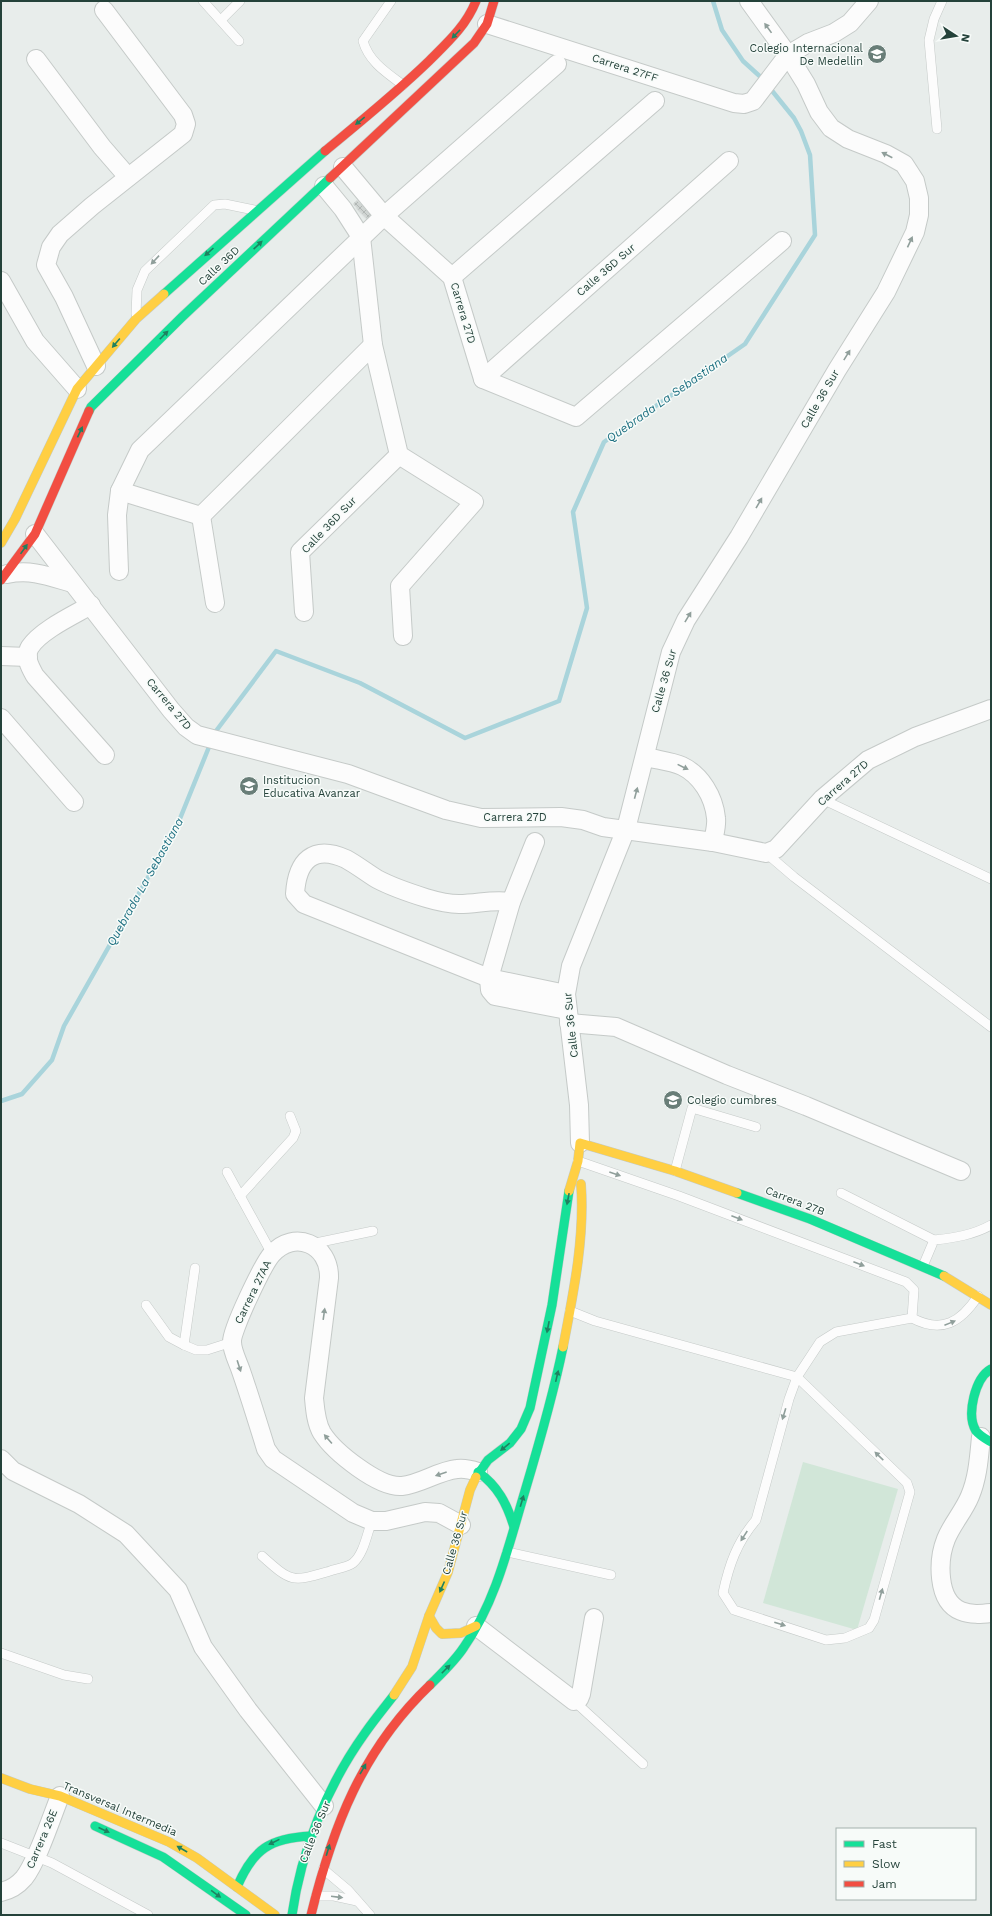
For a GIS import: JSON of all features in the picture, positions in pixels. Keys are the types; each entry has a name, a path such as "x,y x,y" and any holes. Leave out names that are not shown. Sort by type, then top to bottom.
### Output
{"street":[{"name":"Calle 36D","path":"1,542 15,519 77,389 136,319 255,210 330,145 404,85 459,31 472,11 476,1"},
{"name":"Calle 36D","path":"4,577 35,534 91,407 182,317 474,43 487,24 494,1"},
{"path":"749,1 784,59 808,43 834,34 850,22 869,1"},
{"path":"96,366 64,297 46,265 51,246 60,234 183,134 186,124 183,115 104,10"},
{"name":"Carrera 27FF","path":"487,24 734,103 744,104 753,101 784,59"},
{"path":"36,58 102,147 128,178"},
{"name":"Calle 36 Sur","path":"292,1915 296,1886 311,1836 324,1806 344,1766 364,1734 398,1690 412,1667 429,1616 448,1572 470,1490 478,1472 488,1460 510,1443 521,1429 530,1408 552,1305 568,1196 578,1161 580,1143 579,1105 567,1009 571,966 580,940 626,829 646,757 662,681 671,652 686,620 739,537 837,370 886,292 915,232 919,215 919,198 915,181 904,164 886,154 848,139 831,128 819,112 806,84 784,59"},
{"path":"119,571 117,515 120,491 140,450 384,216 557,64"},
{"path":"452,277 655,101"},
{"name":"Calle 36D Sur","path":"482,379 729,161"},
{"name":"Carrera 27D","path":"343,167 384,216 452,277 482,379"},
{"path":"320,189 362,237 373,345 399,455 474,502 400,586 403,636"},
{"path":"482,379 576,417 782,241"},
{"path":"1,281 35,341 77,389"},
{"path":"201,516 373,345"},
{"name":"Calle 36D Sur","path":"304,612 300,552 399,455"},
{"path":"120,491 201,516"},
{"path":"201,516 215,603"},
{"name":"Carrera 27D","path":"35,534 172,710 186,727 197,735 348,774 446,810 481,818 561,817 583,820 603,827 714,842 766,853 776,849 822,799 868,760 916,738 991,709"},
{"path":"4,577 22,571 72,583"},
{"path":"91,605 41,636 30,647 28,663 35,676 105,755"},
{"path":"1,656 28,657"},
{"path":"1,718 74,802"},
{"path":"646,757 680,765 692,772 706,787 713,802 716,819 714,842"},
{"path":"489,978 511,902 535,842"},
{"path":"511,902 495,900 457,904 426,898 377,879 345,859 324,854 310,857 301,865 296,879 295,894 304,904 567,1009 601,1025 616,1027 727,1075 806,1106 961,1171"},
{"name":"Carrera 27B","path":"580,1143 675,1171 810,1219 923,1266 952,1280 991,1305"},
{"name":"Calle 36 Sur","path":"311,1915 322,1869 346,1804 379,1742 399,1717 451,1664 476,1626 507,1552 552,1401 570,1311 583,1198 578,1161"},
{"name":"Carrera 27AA","path":"232,1342 240,1316 272,1254 289,1243 301,1242 311,1244"},
{"path":"311,1244 323,1254 329,1269 314,1398 315,1414 322,1433 334,1447 367,1474 383,1482 400,1486 418,1483 457,1469 478,1472 489,1479 499,1489 509,1510 514,1527"},
{"path":"232,1342 266,1449 273,1459 353,1514 372,1520 386,1521 425,1512 439,1513 461,1525"},
{"path":"991,1369 983,1374 977,1386 974,1401 973,1416 975,1427 986,1439 977,1473 970,1497 946,1539 941,1556 943,1588 951,1604 960,1611 976,1614 991,1613"},
{"path":"1,1459 13,1471 79,1504 119,1530 136,1545 178,1590 203,1646 248,1710 324,1806"},
{"path":"429,1616 436,1628 442,1634 461,1633 476,1626 574,1701 579,1699 581,1694 594,1618"},
{"name":"Transversal Intermedia","path":"1,1778 30,1789 59,1805 169,1842 197,1858 275,1915"},
{"name":"Transversal Intermedia","path":"30,1789 59,1805"},
{"name":"Carrera 26E","path":"1,1892 11,1889 25,1876 36,1856 59,1805"},
{"path":"87,1822 163,1857 246,1915"},
{"path":"238,1887 244,1869 256,1853 273,1842 291,1836 311,1836"}],"lane":[{"path":"203,1 239,41"},
{"path":"220,20 240,1"},
{"path":"391,1 363,41 369,56 382,70 404,85"},
{"path":"937,129 929,40 934,19 942,1"},
{"path":"136,319 137,290 145,271 214,205 225,204 255,210"},
{"path":"822,799 991,879"},
{"path":"766,853 794,877 991,1027"},
{"path":"675,1171 692,1108 756,1127"},
{"path":"240,1196 293,1138 296,1131 290,1116"},
{"path":"578,1161 679,1196 906,1282 914,1290 912,1318"},
{"path":"227,1172 272,1254"},
{"path":"841,1193 934,1240 956,1238 983,1230 991,1225"},
{"path":"311,1244 373,1231"},
{"path":"923,1266 934,1240"},
{"path":"184,1345 195,1268"},
{"path":"570,1311 595,1321 798,1377 907,1483 910,1492 874,1620 869,1628 845,1638 826,1640 734,1610 723,1593 728,1568 739,1543 756,1520 783,1418 798,1377 820,1342 836,1332 912,1318 922,1324 945,1325 959,1319 968,1311 978,1296"},
{"path":"146,1305 168,1337 184,1345 196,1350 207,1350 232,1342"},
{"path":"262,1556 284,1575 295,1580 353,1564 359,1554 372,1520"},
{"path":"507,1552 611,1575"},
{"path":"1,1653 64,1675 88,1679"},
{"path":"574,1701 643,1764"},
{"path":"1,1843 52,1863 148,1915"},
{"path":"322,1869 348,1890 370,1915"},
{"path":"316,1896 334,1896 357,1901"}],"green space":[{"path":"803,1462 898,1489 857,1630 763,1603"}],"building":[{"path":"357,200 370,215 367,218 353,204"}],"waterway":[{"name":"Quebrada La Sebastiana","path":"713,1 722,30 743,61 764,80"},
{"name":"Quebrada La Sebastiana","path":"213,735 276,651 360,683 465,738 559,701 587,608 573,512 604,442 745,344 815,235 810,155 801,131 794,118 769,87"},
{"name":"Quebrada La Sebastiana","path":"1,1101 22,1094 52,1060 64,1026 177,826 211,742"}],"traffic: fast":[{"path":"164,294 325,151"},
{"path":"89,411 91,407 182,317 330,178"},
{"path":"476,1477 488,1460 510,1443 521,1429 530,1408 552,1305 569,1191"},
{"path":"737,1193 810,1219 944,1276"},
{"path":"430,1685 464,1647 475,1630 493,1592 507,1552 541,1438 563,1347"},
{"path":"991,1369 980,1380 972,1407 973,1424 976,1431 991,1442"},
{"path":"478,1472 491,1483 501,1496 514,1527"},
{"path":"292,1915 296,1891 309,1843 328,1797 351,1753 368,1728 394,1695"},
{"path":"95,1826 163,1857 246,1915"},
{"path":"237,1887 250,1863 265,1848 284,1839 311,1836"}],"traffic: slow":[{"path":"1,543 15,519 77,389 136,319 164,294"},
{"path":"569,1191 578,1161 580,1143 675,1171 737,1193"},
{"path":"563,1347 580,1246 582,1204 581,1184"},
{"path":"944,1276 991,1305"},
{"path":"394,1695 412,1667 429,1616 448,1572 470,1490 476,1477"},
{"path":"429,1616 436,1628 442,1634 461,1633 476,1626"},
{"path":"1,1778 30,1789 60,1796 169,1842 197,1858 275,1915"}],"traffic: jam":[{"path":"325,151 391,96 436,54 462,26 476,1"},
{"path":"330,178 474,43 487,24 494,1"},
{"path":"1,580 35,534 89,411"},
{"path":"311,1915 329,1851 340,1820 353,1791 368,1763 386,1736 406,1710 430,1685"}],"place":[{"name":"Colegio Internacional De Medellin","path":"877,54"},
{"name":"Institucion Educativa Avanzar","path":"249,786"},
{"name":"Colegio cumbres","path":"673,1100"}]}
